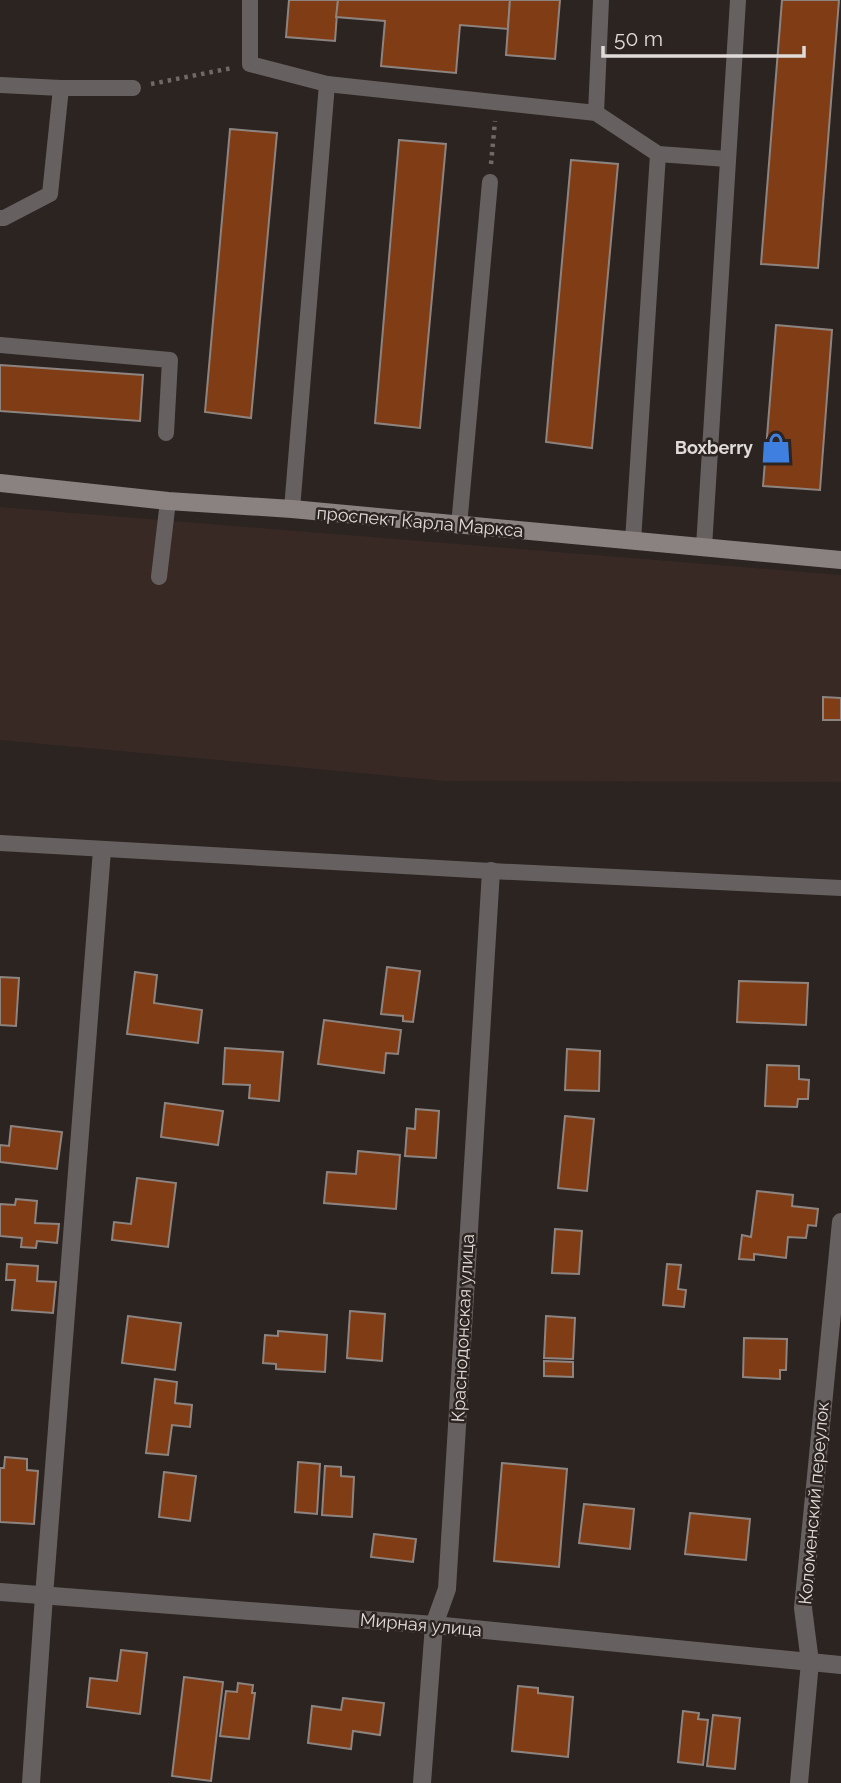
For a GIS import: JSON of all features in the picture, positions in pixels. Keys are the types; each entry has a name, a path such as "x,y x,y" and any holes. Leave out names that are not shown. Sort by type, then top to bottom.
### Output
{"street":[{"name":"проспект Карла Маркса","path":"0,483 168,501 292,509 841,560"},
{"path":"31,1783 102,850"},
{"name":"Краснодонская улица","path":"422,1783 434,1625 447,1589 491,871"},
{"name":"Коломенский переулок","path":"799,1783 810,1662 803,1608 841,1222"},
{"name":"Мирная улица","path":"0,1592 434,1625 841,1665"}],"lane":[{"path":"250,0 250,64 327,85 596,113 658,154 727,159"},
{"path":"596,113 601,0"},
{"path":"704,547 738,0"},
{"path":"0,85 133,88"},
{"path":"292,509 327,85"},
{"path":"0,218 50,194 61,88"},
{"path":"632,541 658,154"},
{"path":"459,526 490,182"},
{"path":"0,345 170,360 166,433"},
{"path":"159,577 168,501"},
{"path":"0,843 841,888"}],"path":[{"path":"133,88 250,64"},
{"path":"490,182 497,103"}],"shaded area":[{"path":"0,507 841,575 841,782 446,781 0,740"}],"building":[{"path":"289,0 338,0 335,41 286,37"},
{"path":"338,0 510,0 508,29 460,25 456,73 381,66 385,21 336,17"},
{"path":"510,0 560,0 555,59 506,55"},
{"path":"782,0 839,0 818,268 761,264"},
{"path":"230,129 277,133 251,418 205,412"},
{"path":"399,140 446,144 420,428 375,423"},
{"path":"571,160 618,164 592,448 546,442"},
{"path":"776,325 832,330 820,490 763,486"},
{"path":"0,365 143,375 140,421 0,411"},
{"path":"823,697 841,698 841,720 823,720"},
{"path":"387,967 420,971 413,1022 403,1021 403,1016 381,1014"},
{"path":"135,972 157,975 154,1003 202,1010 198,1043 127,1034"},
{"path":"0,977 19,978 16,1026 0,1025"},
{"path":"739,981 808,983 806,1025 737,1022"},
{"path":"324,1020 401,1030 398,1054 386,1053 384,1073 318,1064"},
{"path":"225,1048 283,1052 279,1101 249,1098 250,1085 223,1084"},
{"path":"567,1049 600,1051 599,1091 565,1090"},
{"path":"767,1065 799,1066 799,1079 809,1080 808,1099 798,1099 797,1107 765,1106"},
{"path":"165,1103 223,1111 218,1145 161,1137"},
{"path":"416,1109 439,1111 436,1158 405,1156 407,1128 415,1129"},
{"path":"565,1116 594,1119 587,1191 558,1188"},
{"path":"11,1126 62,1132 57,1169 0,1162 0,1145 9,1146"},
{"path":"358,1151 400,1155 396,1209 324,1203 327,1172 356,1174"},
{"path":"137,1178 176,1183 168,1247 112,1240 114,1222 131,1224"},
{"path":"757,1191 793,1195 792,1206 818,1209 816,1226 808,1225 806,1238 788,1237 786,1258 754,1254 754,1260 739,1259 742,1235 751,1237"},
{"path":"16,1199 37,1201 35,1223 59,1224 57,1243 37,1241 36,1248 21,1247 22,1238 0,1236 0,1204 15,1205"},
{"path":"555,1229 582,1231 579,1274 552,1273"},
{"path":"7,1264 38,1266 37,1281 56,1282 53,1313 12,1310 15,1280 6,1280"},
{"path":"667,1264 681,1265 678,1289 686,1290 684,1307 663,1305"},
{"path":"350,1311 385,1314 382,1361 347,1358"},
{"path":"128,1316 181,1323 175,1370 122,1363"},
{"path":"546,1316 575,1318 573,1359 544,1358"},
{"path":"278,1331 327,1335 325,1372 276,1369 276,1364 263,1363 265,1335 278,1336"},
{"path":"744,1338 787,1339 786,1370 780,1370 780,1379 743,1377"},
{"path":"544,1361 573,1362 573,1377 544,1376"},
{"path":"155,1379 177,1382 175,1403 192,1405 190,1427 172,1425 168,1455 146,1453"},
{"path":"5,1457 27,1459 27,1470 38,1471 34,1524 0,1522 0,1468 4,1468"},
{"path":"298,1462 320,1464 317,1514 295,1512"},
{"path":"502,1463 567,1469 559,1567 494,1561"},
{"path":"325,1466 341,1467 341,1476 354,1477 352,1517 322,1515"},
{"path":"164,1472 196,1476 190,1521 159,1517"},
{"path":"584,1504 634,1509 630,1549 579,1543"},
{"path":"690,1513 750,1519 746,1560 685,1554"},
{"path":"374,1534 416,1539 413,1562 371,1557"},
{"path":"121,1650 147,1653 140,1714 87,1707 90,1678 117,1681"},
{"path":"184,1677 223,1682 211,1781 172,1776"},
{"path":"238,1683 253,1685 252,1693 255,1693 249,1739 220,1736 226,1691 237,1692"},
{"path":"518,1686 538,1688 538,1693 573,1697 568,1757 512,1751"},
{"path":"343,1698 384,1703 380,1735 353,1731 351,1749 308,1743 312,1706 341,1710"},
{"path":"683,1711 699,1713 698,1719 708,1720 703,1765 678,1762"},
{"path":"713,1715 740,1718 735,1769 707,1766"}],"place":[{"name":"Boxberry","path":"776,448"}]}
